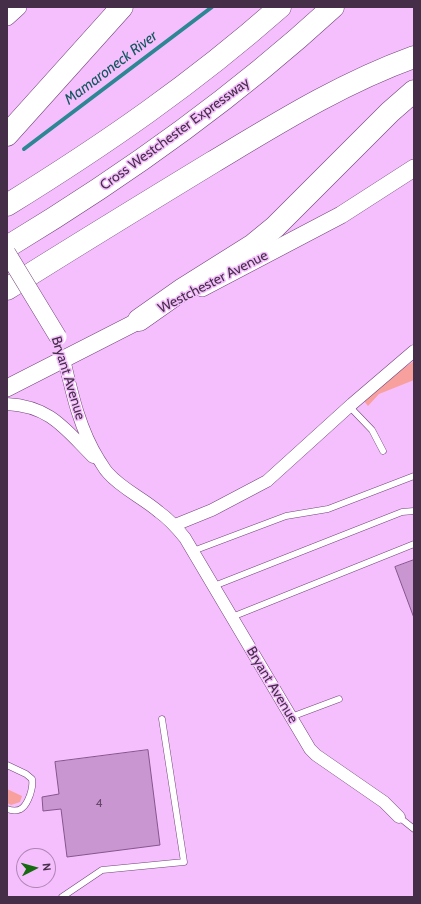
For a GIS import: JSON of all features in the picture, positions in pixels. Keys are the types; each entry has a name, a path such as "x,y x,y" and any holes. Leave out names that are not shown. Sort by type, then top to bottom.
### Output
{"highway":[{"path":"7,135 122,7"},
{"path":"7,205 92,152 147,113 212,64 280,7"},
{"name":"Cross Westchester Expressway","path":"7,247 84,199 170,141 262,70 333,7"},
{"path":"7,289 83,241 304,108 370,75 414,58"},
{"path":"139,320 183,289 248,248 275,227 390,112 414,91"}],"main road":[{"path":"7,17 18,7"},
{"name":"Westchester Avenue","path":"7,388 319,227 362,202 414,168"},
{"name":"Bryant Avenue","path":"7,253 58,337 64,359"}],"street":[{"path":"175,525 212,510 267,481 349,406 414,351"},
{"name":"Bryant Avenue","path":"64,359 76,408 89,442 107,473 130,492 159,511 175,525 185,538 310,749 316,755 384,802 399,816"},
{"path":"7,404 16,404 42,411 53,418 66,429 107,473"}],"lane":[{"path":"349,406 372,430 383,451"},
{"path":"193,551 286,516 328,509 414,476"},
{"path":"214,586 402,512 414,511"},
{"path":"232,617 414,544"},
{"path":"291,717 339,699"},
{"path":"62,897 102,870 184,862 162,719"},
{"path":"7,765 26,774 32,779 33,785 27,804 23,809 18,811 7,809"},
{"path":"399,816 414,829"}],"shaded area":[{"path":"414,361 414,380 379,394 368,406 364,401 398,372"},
{"path":"7,789 22,796 20,802 11,805 7,803"}],"building":[{"path":"414,560 414,618 395,567"},
{"path":"148,750 160,845 67,857 61,809 43,811 42,797 59,794 55,762"}],"waterway":[{"name":"Mamaroneck River","path":"24,149 212,7"}]}
